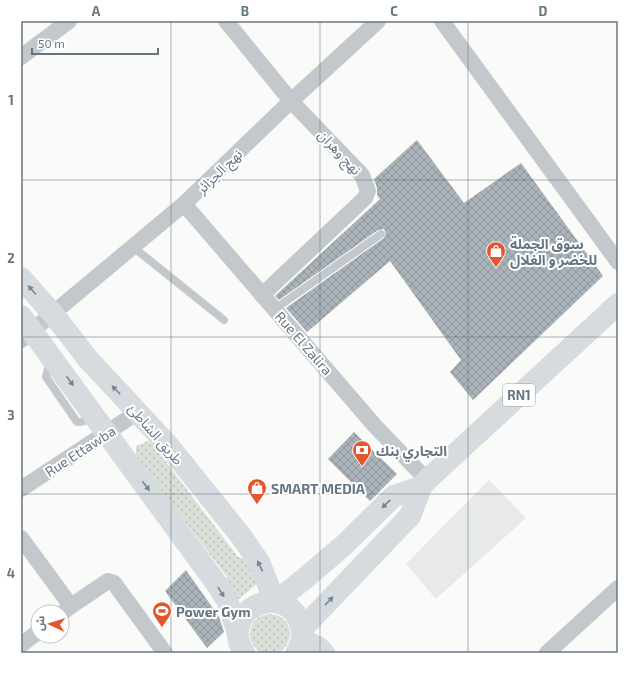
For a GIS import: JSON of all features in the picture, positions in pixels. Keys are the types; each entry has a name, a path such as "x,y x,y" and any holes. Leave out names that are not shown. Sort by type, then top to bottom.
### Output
{"street":[{"path":"21,57 69,21"},
{"name":"نهج وهران","path":"226,21 291,101 362,175 368,191 365,198 262,294"},
{"name":"نهج الجزائر","path":"25,329 53,314 184,204 291,101 378,21"},
{"path":"442,21 618,262"},
{"name":"Rue El Zalira","path":"184,204 424,484"},
{"name":"طريق الشاطئ","path":"21,278 53,314 88,359 167,444 241,536 259,562 275,602"},
{"name":"RN1","path":"239,646 240,622 246,613 254,606 264,602 275,602 343,546 394,496 424,484 618,304"},
{"path":"25,329 51,356 216,583 227,600 239,646"},
{"name":"Rue Ettawba","path":"21,489 101,426 138,412"},
{"name":"RN1","path":"300,640 410,516 424,484"},
{"path":"21,538 63,604"},
{"path":"70,608 108,581 114,582 165,653"},
{"path":"547,653 618,588"},
{"path":"275,602 285,605 293,611 299,619 300,640 318,648 324,653"},
{"path":"21,645 30,638"}],"lane":[{"path":"275,309 382,234"},
{"path":"133,247 224,320"}],"shaded area":[{"path":"148,441 154,446 238,557 251,560 263,578 237,601 225,582 227,577 136,457 136,446"},
{"path":"489,480 526,518 436,599 406,564"},
{"path":"270,614 278,616 284,620 288,626 290,634 288,642 284,648 278,652 270,654 262,652 256,648 252,642 250,634 252,626 256,620 262,616"}],"building":[{"name":"سوق الجملة للخضر و الغلال","path":"417,140 464,203 521,163 603,276 473,400 450,372 461,360 390,261 307,332 286,308 384,238 386,234 384,229 378,230 279,300 275,296 380,199 377,195 377,188 374,179"},
{"name":"التجاري بنك","path":"354,432 397,474 370,501 328,459"},
{"path":"186,570 219,617 224,632 207,648 165,591"}],"place":[{"name":"سوق الجملة للخضر و الغلال","path":"496,268"},
{"name":"التجاري بنك","path":"362,467"},
{"name":"SMART MEDIA","path":"257,505"},
{"name":"Power Gym","path":"162,628"}]}
